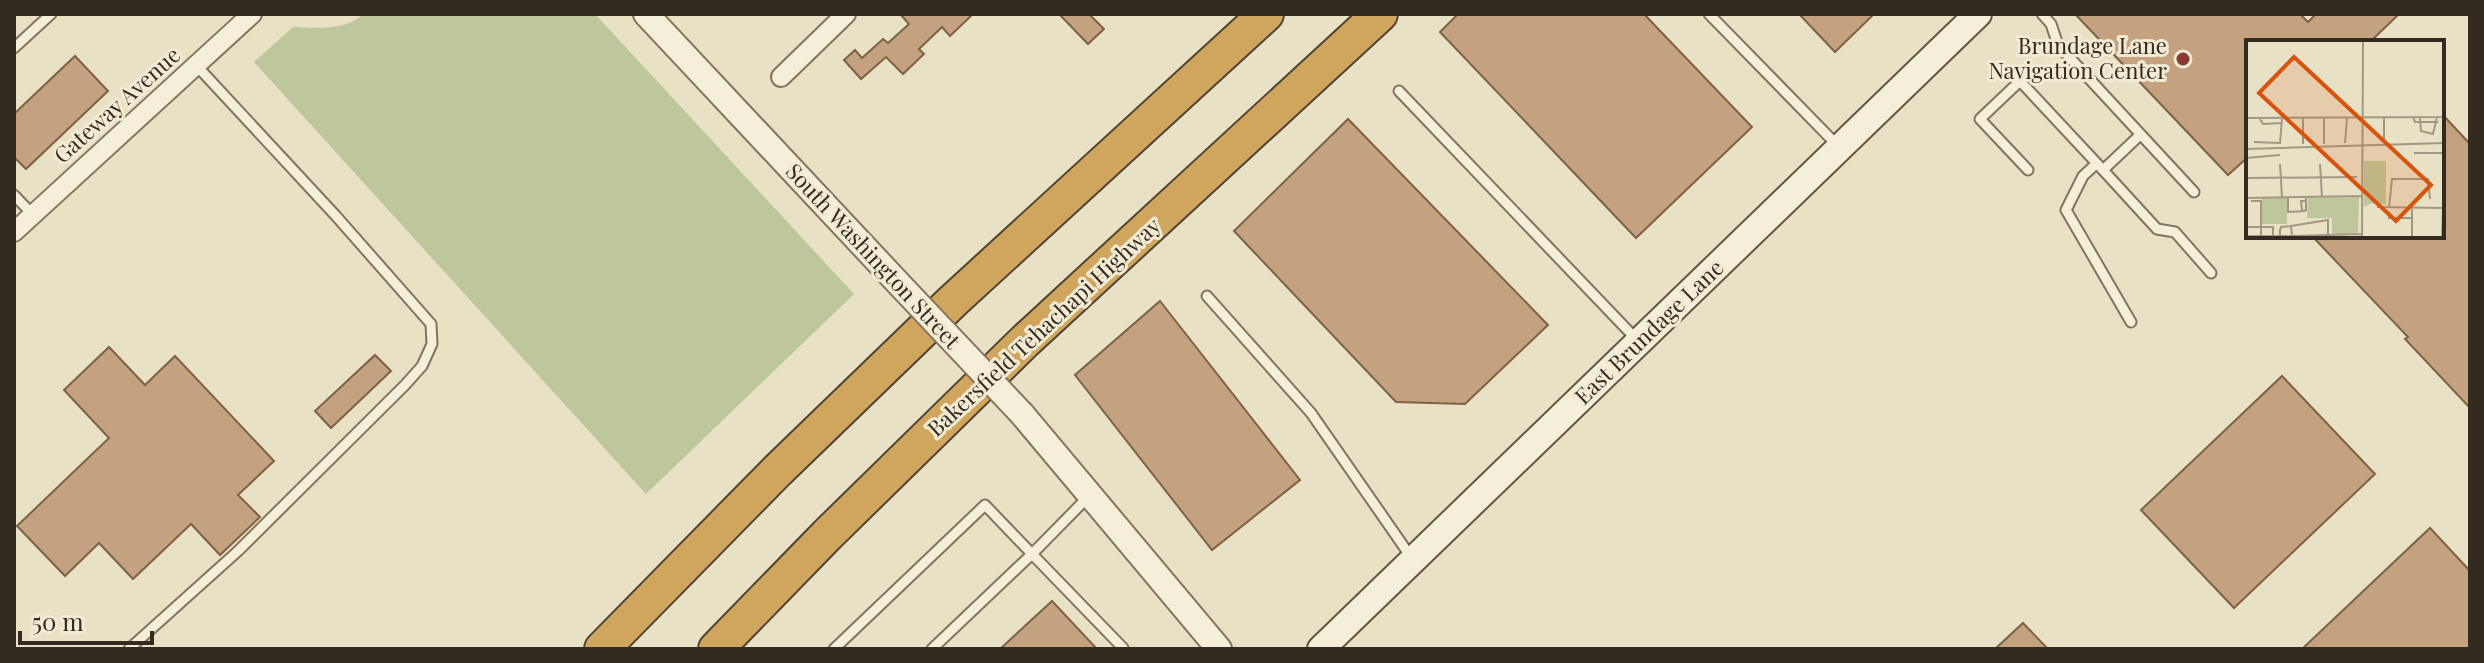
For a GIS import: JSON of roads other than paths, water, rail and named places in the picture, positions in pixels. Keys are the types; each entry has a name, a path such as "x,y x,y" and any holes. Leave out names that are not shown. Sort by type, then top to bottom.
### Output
{"highway":[{"path":"602,649 777,471 962,291 1266,14"},
{"name":"Bakersfield Tehachapi Highway","path":"716,649 1025,341 1380,14"}],"main road":[{"name":"East Brundage Lane","path":"1321,649 1978,14"}],"street":[{"name":"Gateway Avenue","path":"14,232 252,14"},
{"name":"South Washington Street","path":"646,14 1022,414 1209,642"},
{"path":"781,77 846,14"}],"lane":[{"path":"14,48 51,14"},
{"path":"1709,14 1839,148"},
{"path":"2042,14 2051,24 2058,45 2194,192"},
{"path":"129,649 238,551 348,443 422,366 432,344 431,324 196,65"},
{"path":"2028,170 1980,119 2020,81 2157,229 2175,232 2211,273"},
{"path":"1399,91 1638,342"},
{"path":"2131,322 2066,210 2083,176 2100,167 2140,135"},
{"path":"14,195 33,215"},
{"path":"1207,296 1311,413 1413,559"},
{"path":"932,649 1090,495"},
{"path":"834,649 985,505 1123,648"}],"place":[{"name":"Brundage Lane Navigation Center","path":"2183,59"}]}
